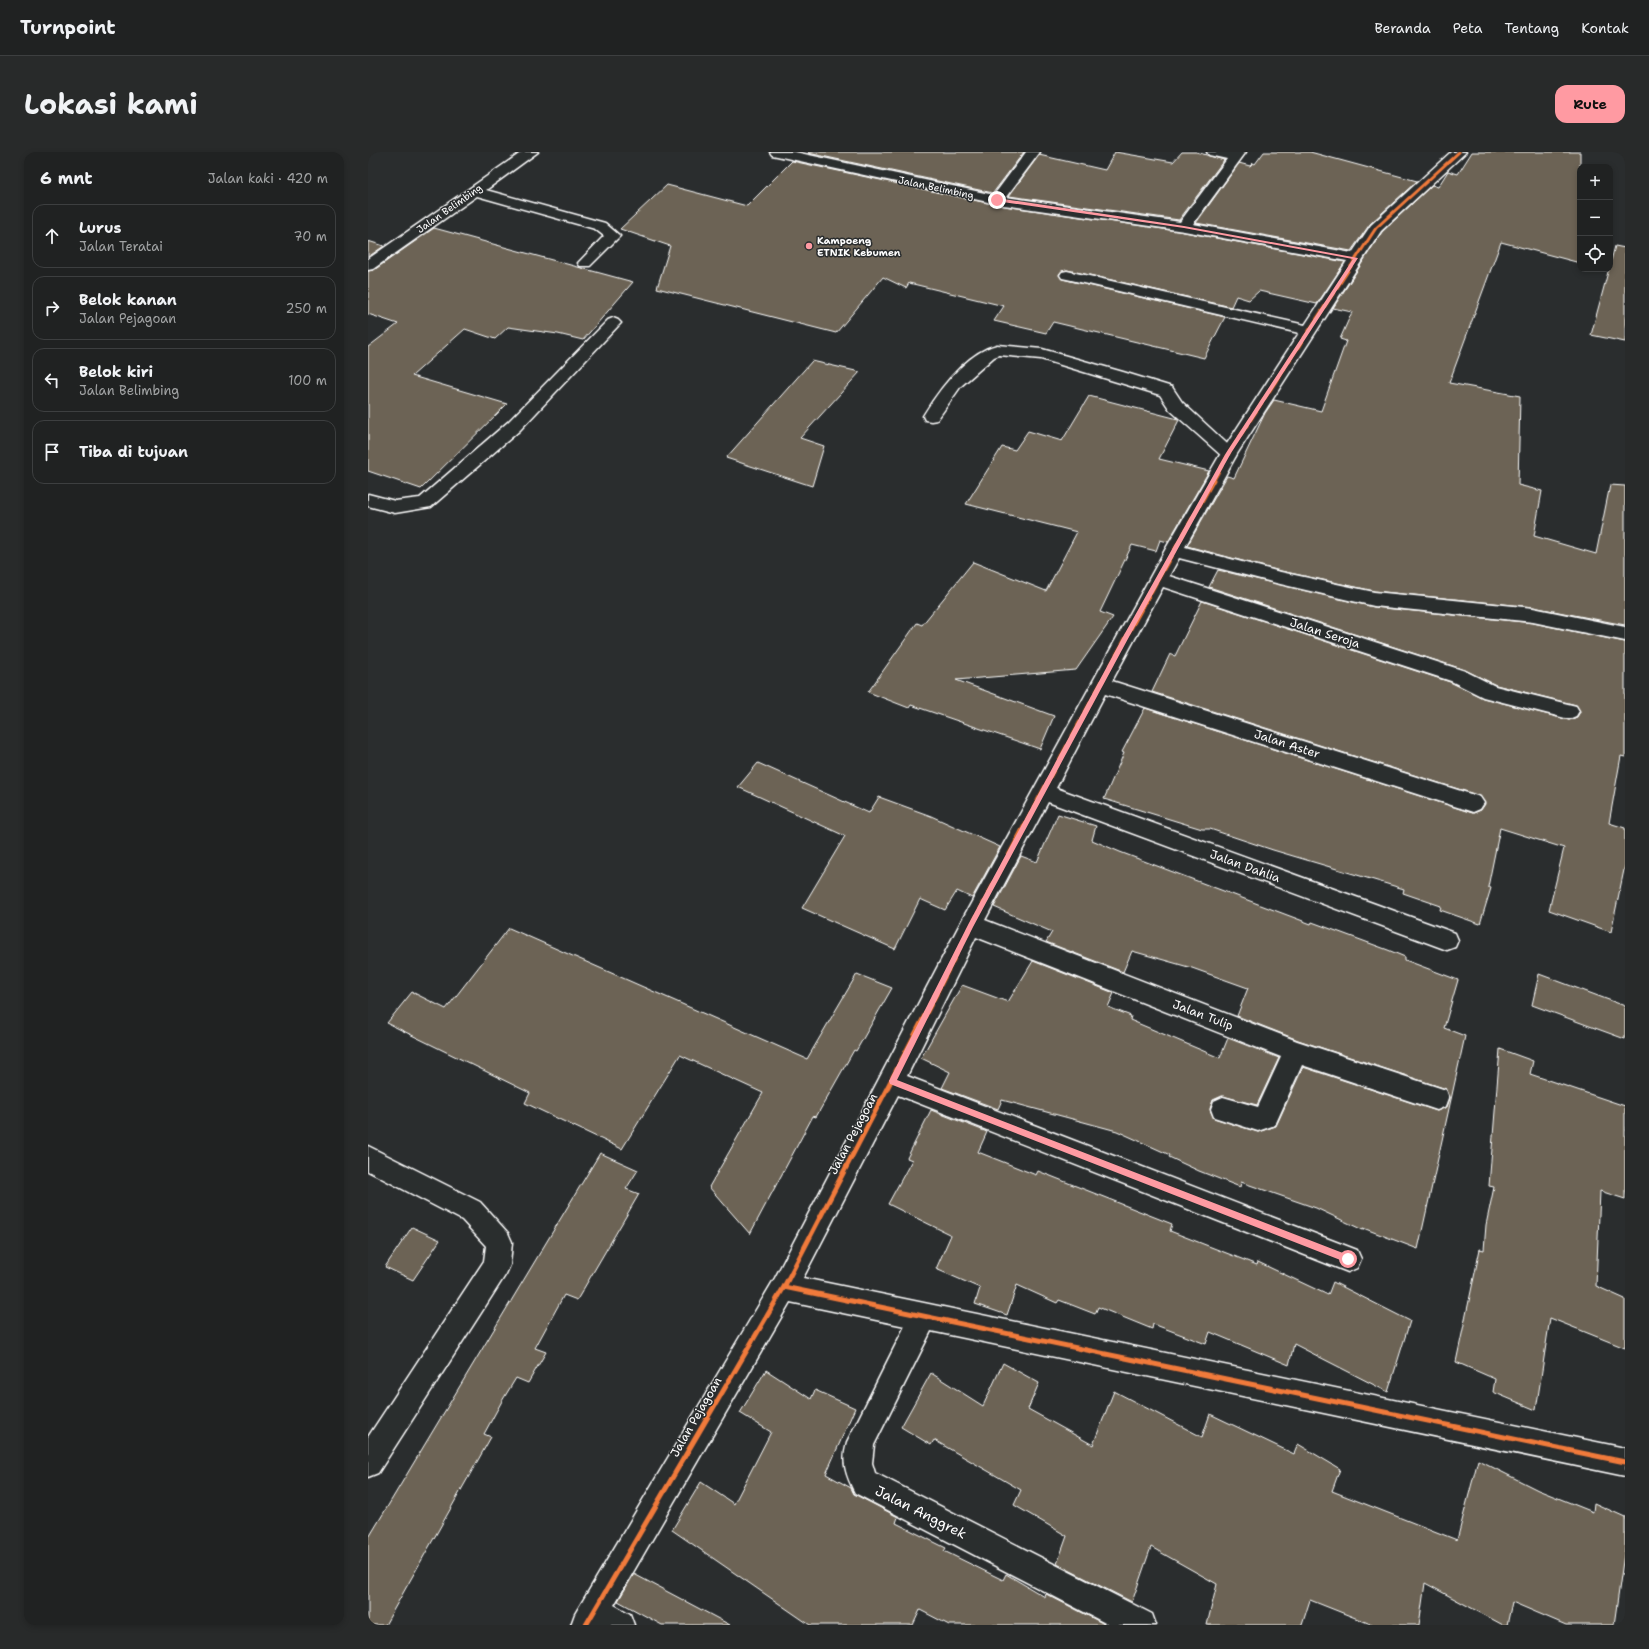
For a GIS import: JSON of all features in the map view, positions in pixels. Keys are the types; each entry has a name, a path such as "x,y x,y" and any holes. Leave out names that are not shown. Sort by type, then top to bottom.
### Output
{"street":[{"name":"Jalan Belimbing","path":"368,266 473,191 531,152"},
{"name":"Jalan Belimbing","path":"777,152 997,200 1184,227 1356,258"},
{"path":"997,200 1033,152"},
{"path":"1184,227 1237,155 1214,152"},
{"name":"Jalan Pejagoan","path":"600,1620 784,1287 892,1081 971,925 1044,792 1100,685 1229,453 1376,228 1460,152"},
{"path":"473,191 600,226 610,232 613,236 585,263"},
{"path":"1067,275 1309,331"},
{"path":"368,500 396,507 425,504 514,426 613,323"},
{"path":"931,416 956,382 988,354 997,350 1042,354 1117,374 1166,391 1176,406 1229,453"},
{"path":"1174,550 1276,577 1374,599 1533,616 1625,634"},
{"name":"Jalan Seroja","path":"1158,580 1458,676 1490,692 1569,711"},
{"name":"Jalan Aster","path":"1100,685 1473,803"},
{"name":"Jalan Dahlia","path":"1044,792 1447,940"},
{"name":"Jalan Tulip","path":"971,925 1296,1052 1437,1098"},
{"path":"1223,1109 1258,1118 1266,1117 1296,1052"},
{"path":"892,1081 1348,1259"},
{"path":"368,1158 471,1211 499,1242 497,1264 368,1463"},
{"path":"784,1287 1625,1462"},
{"name":"Jalan Anggrek","path":"924,1316 861,1442 857,1455 858,1468 865,1483 1141,1625"}],"building":[{"path":"1024,152 993,193 808,153"},
{"path":"1115,152 1173,162 1182,152 1196,152 1224,160 1179,220 1009,196 1039,155 1105,170"},
{"path":"1264,152 1310,152 1417,181 1370,224 1351,251 1196,223 1239,163 1250,166 1253,163 1255,164"},
{"path":"1472,152 1580,152 1580,164 1577,164 1577,262 1501,242 1449,383 1520,396 1518,485 1542,491 1534,536 1596,554 1610,485 1625,486 1625,625 1533,607 1374,591 1276,570 1187,546 1227,476 1234,478 1265,413 1274,400 1321,411 1346,341 1340,339 1352,312 1333,308 1382,232 1432,185 1438,187 1448,171 1458,174"},
{"path":"792,161 997,205 1184,232 1345,262 1317,304 1259,291 1249,300 1236,296 1231,307 1067,270 1062,271 1059,274 1062,279 1225,317 1204,358 1053,322 1046,333 994,321 1004,306 909,283 906,288 883,277 836,333 657,288 670,246 620,229 667,185 747,206"},
{"path":"434,228 633,282 583,340 558,334 508,327 495,339 465,329 412,376 507,404 421,489 368,471 368,347 398,324 368,314 368,271 374,270"},
{"path":"368,241 384,246 368,257"},
{"path":"1615,246 1625,248 1625,342 1591,335 1608,272 1613,272 1613,253"},
{"path":"812,361 860,372 800,438 824,446 812,486 726,458"},
{"path":"1089,396 1178,419 1179,420 1159,459 1209,471 1168,542 1160,540 1156,551 1132,545 1100,612 1113,617 1076,670 956,680 1054,716 1040,749 911,705 909,708 868,692 917,623 922,625 973,562 1046,591 1077,532 966,504 1002,447 1015,450 1028,431 1062,441"},
{"path":"1218,570 1374,607 1533,623 1625,642 1625,757 1621,756 1609,823 1625,828 1625,865 1611,932 1549,910 1564,848 1500,828 1488,887 1491,888 1480,924 1440,910 1441,906 1403,893 1404,889 1273,850 1210,829 1202,829 1104,799 1124,753 1122,752 1145,708 1473,813 1481,810 1485,804 1480,796 1152,692 1170,654 1175,656 1202,601 1450,682 1483,698 1569,720 1577,717 1580,712 1576,705 1496,685 1465,670 1209,587"},
{"path":"758,763 869,813 879,797 931,816 1000,847 972,898 957,891 945,910 920,899 895,949 802,908 845,836 738,787"},
{"path":"1058,814 1096,826 1092,840 1120,852 1311,924 1312,922 1388,950 1405,957 1405,960 1458,980 1444,1028 1465,1036 1418,1249 1363,1228 1363,1230 1316,1208 1241,1182 1240,1187 1199,1171 1169,1157 1170,1155 1117,1131 1002,1100 998,1109 942,1088 950,1072 921,1058 962,985 1008,1002 1033,961 1114,993 1108,1007 1131,1016 1130,1020 1220,1058 1228,1038 1279,1058 1257,1105 1222,1096 1213,1100 1210,1110 1214,1118 1258,1132 1276,1126 1303,1067 1437,1111 1447,1107 1450,1097 1446,1089 1298,1040 1237,1016 1248,988 1192,968 1132,951 1123,972 1046,942 1052,932 994,907 1021,856 1037,862"},
{"path":"509,928 807,1059 857,974 892,988 856,1051 854,1050 816,1117 813,1116 750,1234 709,1187 763,1093 680,1055 622,1149 525,1103 530,1093 387,1023 412,992 446,1009"},
{"path":"1539,974 1625,1006 1625,1039 1532,1005"},
{"path":"1500,1049 1533,1061 1530,1074 1625,1106 1625,1199 1600,1191 1596,1286 1625,1299 1625,1348 1550,1318 1536,1410 1493,1392 1495,1379 1456,1362 1480,1249 1484,1250 1486,1225 1494,1187 1489,1186"},
{"path":"931,1110 987,1132 978,1152 1036,1175 1038,1171 1172,1224 1170,1231 1257,1265 1258,1262 1328,1295 1333,1282 1410,1321 1388,1392 1294,1344 1289,1365 1210,1332 1206,1344 1153,1324 1152,1329 1098,1307 1095,1314 1059,1300 1057,1303 1017,1285 1007,1315 975,1304 980,1288 936,1269 951,1235 888,1204 912,1160 907,1158"},
{"path":"600,1153 638,1170 626,1189 639,1194 577,1300 564,1295 535,1348 546,1352 528,1383 516,1378 502,1401 484,1434 491,1437 385,1625 368,1625 368,1539"},
{"path":"412,1227 440,1240 413,1280 385,1267"},
{"path":"1003,1363 1039,1383 1028,1409 1093,1445 1114,1391 1202,1437 1210,1414 1294,1454 1298,1444 1340,1469 1332,1491 1457,1540 1478,1460 1538,1490 1593,1512 1594,1503 1625,1517 1625,1547 1614,1625 1566,1625 1512,1602 1507,1625 1503,1625 1425,1583 1419,1625 1373,1625 1310,1600 1302,1625 1207,1625 1217,1584 1151,1547 1132,1602 1057,1564 1067,1536 1014,1505 1021,1490 934,1440 931,1445 901,1427 931,1373 983,1406"},
{"path":"766,1370 811,1399 815,1390 855,1408 826,1474 851,1488 854,1494 898,1517 896,1523 946,1548 944,1551 1003,1580 1006,1574 1045,1597 1046,1594 1106,1625 949,1625 920,1610 913,1625 810,1625 672,1530 701,1482 734,1504 771,1432 740,1413"},
{"path":"634,1574 730,1625 662,1625 618,1601"}],"cycle path":[{"path":"586,1625 784,1287 892,1081 971,925 1127,635 1229,453 1376,228 1459,152"},
{"path":"784,1287 1625,1462"}],"place":[{"name":"Kampoeng ETNIK Kebumen","path":"809,246"}],"route":[{"path":"997,200 1020,202 1184,227 1356,258 1229,453 1127,635 1044,792 971,925 892,1081 1348,1259"}]}
